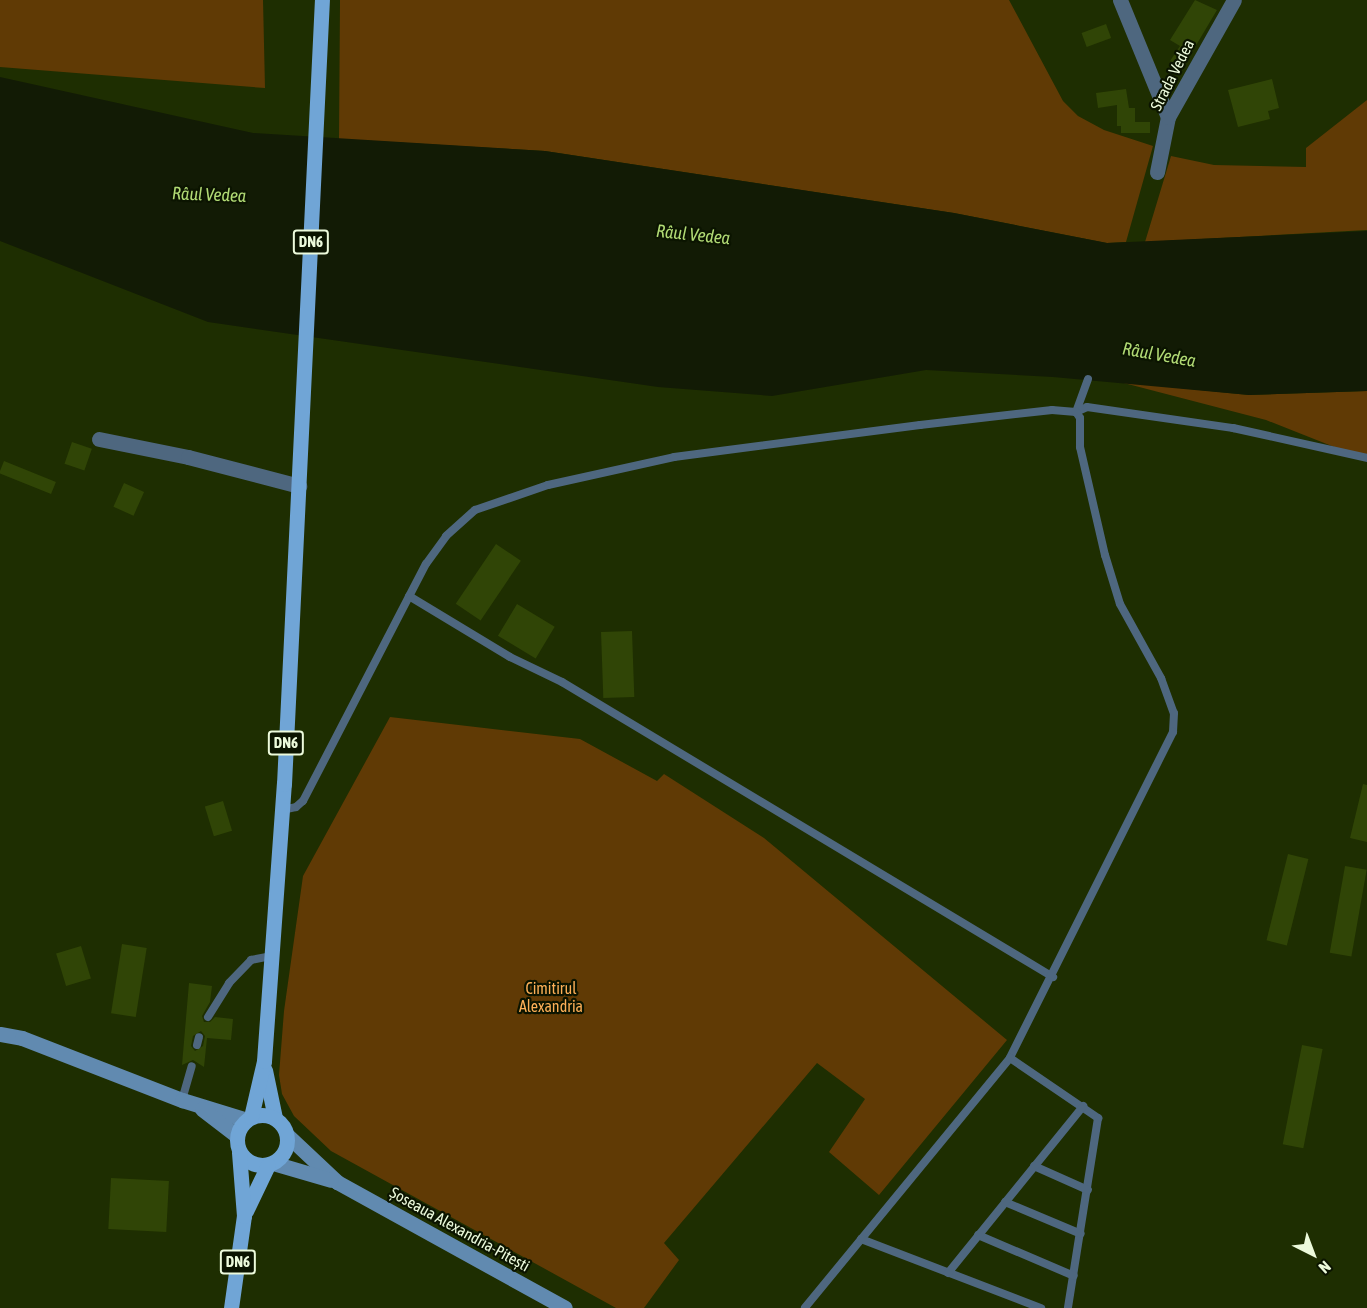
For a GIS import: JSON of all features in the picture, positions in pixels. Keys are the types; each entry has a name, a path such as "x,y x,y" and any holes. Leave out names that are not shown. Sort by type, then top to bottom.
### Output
{"main road":[{"name":"DN6","path":"231,1308 244,1216 237,1136 249,1118 264,1061 282,810 322,0"},
{"path":"0,1034 22,1038 189,1103 249,1118 275,1118"},
{"name":"DN6","path":"244,1216 271,1164 285,1151 287,1135 275,1118 264,1061"},
{"path":"189,1103 237,1136"},
{"name":"Șoseaua Alexandria-Pitești","path":"287,1135 337,1182"},
{"path":"239,1152 251,1163 271,1164"},
{"name":"Șoseaua Alexandria-Pitești","path":"271,1164 337,1182 565,1308"}],"street":[{"path":"1120,0 1168,117"},
{"name":"Strada Vedea","path":"1157,172 1168,117 1234,0"},
{"path":"99,439 189,457 299,486"}],"lane":[{"path":"1076,412 1088,379"},
{"path":"282,810 296,807 310,790 410,596 446,536 475,510 548,485 674,457 762,444 1053,410 1076,412 1087,407 1233,428 1367,458"},
{"path":"805,1308 1010,1058 1053,977 1173,732 1174,713 1161,678 1120,604 1105,555 1080,447 1080,418 1076,412"},
{"path":"410,596 510,657 572,688 1053,977"},
{"path":"208,1017 229,983 251,960 271,956"},
{"path":"1010,1058 1098,1118 1099,1126 1082,1234 1068,1308"},
{"path":"189,1103 192,1066"},
{"path":"948,1273 1083,1106"},
{"path":"1034,1166 1088,1190"},
{"path":"1005,1202 1082,1234"},
{"path":"978,1235 1074,1276"},
{"path":"861,1239 1041,1308"}],"green space":[{"path":"0,0 263,0 265,88 0,67"},
{"path":"340,0 1009,0 1063,101 1078,116 1104,130 1153,146 1126,242 1107,243 954,213 545,151 339,139"},
{"path":"1367,100 1367,230 1145,242 1171,156 1214,165 1306,167 1306,148"},
{"path":"1120,382 1249,395 1367,391 1367,460 1266,420"},
{"name":"Cimitirul Alexandria","path":"390,717 580,739 657,781 664,774 764,838 1007,1040 879,1195 829,1152 865,1099 817,1063 664,1243 679,1260 644,1308 616,1308 331,1151 294,1116 282,1094 279,1075 284,1011 303,876"}],"water":[{"name":"Râul Vedea","path":"0,77 253,133 545,151 954,213 1107,243 1367,231 1367,391 1249,395 1053,377 926,370 772,396 658,387 208,322 0,241"}],"building":[{"path":"1195,0 1217,10 1182,69 1170,61 1180,46 1170,40"},
{"path":"1106,24 1111,38 1087,47 1082,33"},
{"path":"1272,79 1279,108 1268,111 1270,119 1238,127 1228,90"},
{"path":"1126,89 1129,108 1135,108 1135,122 1150,122 1150,133 1121,133 1121,126 1117,126 1117,105 1098,108 1096,93"},
{"path":"72,442 92,449 84,471 65,464"},
{"path":"4,461 56,482 51,494 0,473"},
{"path":"124,483 144,492 134,516 113,507"},
{"path":"496,544 521,561 481,620 456,604"},
{"path":"517,604 555,627 536,658 498,636"},
{"path":"632,631 634,697 603,698 601,632"},
{"path":"1363,784 1367,785 1367,842 1350,838"},
{"path":"223,801 232,831 214,836 205,807"},
{"path":"1288,854 1308,859 1287,945 1266,940"},
{"path":"1345,866 1367,870 1351,956 1330,953"},
{"path":"122,944 147,948 136,1017 111,1013"},
{"path":"81,946 91,979 66,986 56,954"},
{"path":"189,983 212,986 210,1002 202,1016 204,1022 210,1022 215,1017 233,1019 231,1040 207,1038 204,1067 193,1060 182,1065","holes":["201,1031 205,1036 203,1046 195,1051 191,1046 193,1036"]},
{"path":"1302,1045 1323,1049 1303,1148 1283,1144"},
{"path":"111,1178 169,1181 166,1232 108,1229"}]}
